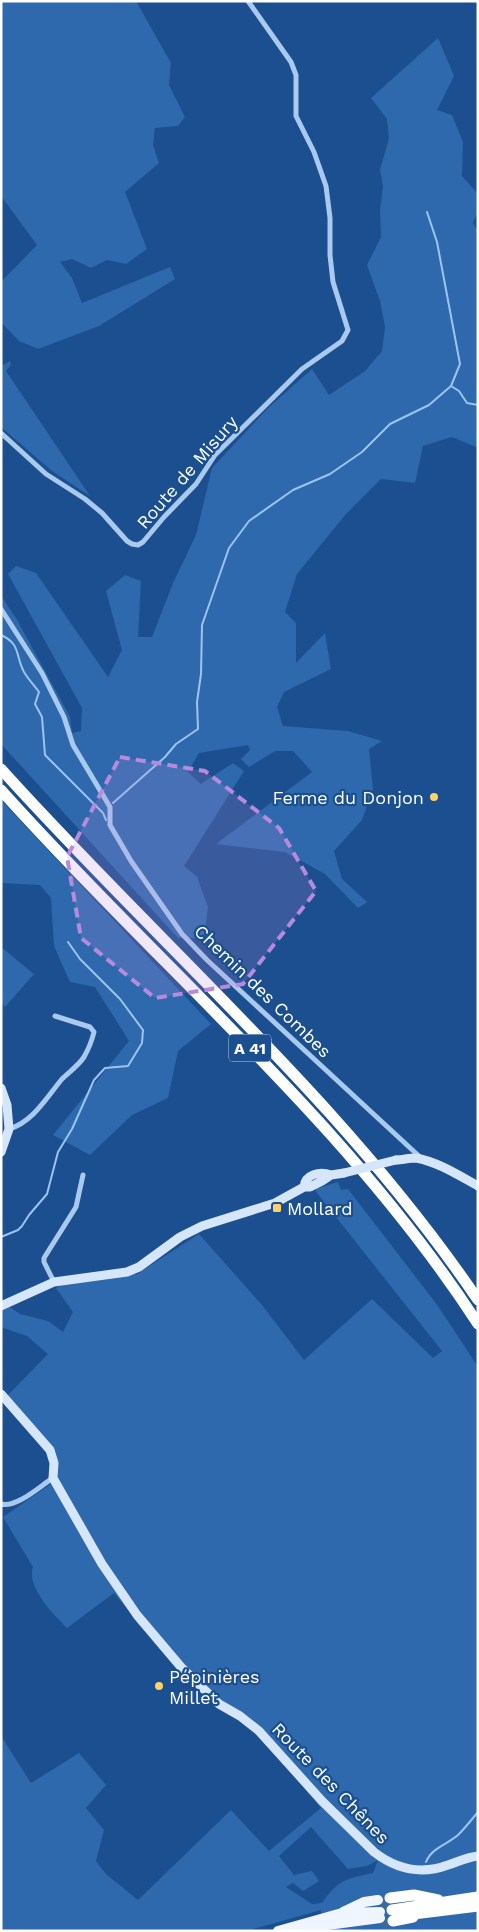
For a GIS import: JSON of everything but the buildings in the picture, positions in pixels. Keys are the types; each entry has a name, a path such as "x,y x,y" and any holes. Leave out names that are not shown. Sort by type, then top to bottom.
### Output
{"highway":[{"name":"A 41","path":"1,770 124,901 341,1126 404,1199 478,1300"},
{"name":"A 41","path":"1,790 277,1076 338,1142 414,1233 478,1324"},
{"path":"386,1911 414,1895 445,1901 477,1901"},
{"path":"386,1911 431,1913 465,1908 477,1901"}],"main road":[{"path":"278,1931 342,1913 364,1902 386,1911"},
{"path":"282,1931 357,1923 386,1911"}],"street":[{"name":"Route de Misury","path":"1,433 46,474 85,499 102,513 127,541 138,545 143,542 164,516 196,484 215,455 302,369 342,341 348,330 333,282 330,218 326,186 314,152 296,116 296,75 291,62 248,1"},
{"name":"Chemin des Combes","path":"1,609 42,673 64,717 73,745 110,807 110,825 131,861 182,934 207,960 423,1160"},
{"path":"9,1129 16,1127 39,1109 63,1078 78,1065 93,1036 94,1032 90,1027 55,1016"},
{"path":"1,1088 7,1104 9,1129 1,1152"},
{"path":"1,1306 54,1282 127,1272 139,1268 180,1237 225,1217 253,1211 275,1203 304,1187 307,1178 316,1173 324,1172 331,1175 396,1160 414,1158 448,1169 478,1186"},
{"path":"54,1282 44,1262 44,1258 76,1207 83,1175"},
{"name":"Route des Chênes","path":"1,1394 50,1450 54,1463 53,1478 112,1578 137,1615 181,1667 219,1704 240,1716 259,1732 322,1801 374,1852 390,1862 418,1870 439,1868 470,1856 478,1856"},
{"path":"1,1504 9,1505 17,1502 53,1478"}],"highlighted area":[{"path":"120,757 205,771 279,828 316,891 243,984 155,998 81,938 67,857"}],"shaded area":[{"path":"1,1 136,1 171,63 169,85 185,117 178,126 155,128 153,145 159,163 125,192 147,249 126,264 107,260 91,268 72,259 60,262 72,278 82,303 170,267 175,279 99,326 38,349 19,341 1,322 1,282 37,245 1,196"},
{"path":"438,38 454,76 437,110 452,115 463,142 462,176 478,194 478,211 473,223 478,232 478,448 452,437 423,446 415,483 381,479 346,514 297,574 285,612 296,623 296,663 325,633 331,669 284,692 277,707 283,726 348,731 382,741 369,749 373,789 362,820 334,851 342,879 367,902 358,908 325,874 285,852 216,844 312,772 293,751 275,751 249,767 241,759 250,750 248,745 199,753 188,772 201,784 233,763 244,771 184,866 197,877 208,907 204,938 178,938 1,744 1,596 16,618 70,717 72,733 81,731 82,708 8,574 16,566 36,573 108,677 122,650 106,591 125,575 141,581 138,637 152,637 173,583 196,535 212,468 269,407 312,369 329,395 365,371 382,351 385,327 380,301 367,265 381,237 380,210 383,186 380,170 389,138 387,119 371,98"},
{"path":"10,361 11,365 6,371 90,496 52,471 1,427 1,366"},
{"path":"1,800 211,1024 178,1051 168,1098 132,1115 90,1155 53,1135 129,1041 95,987 70,982 54,946 51,898 40,885 1,883"},
{"path":"1,947 34,974 5,1007 1,1001"},
{"path":"338,1182 341,1190 348,1189 438,1306 478,1367 478,1931 322,1931 321,1910 246,1931 1,1931 1,1736 31,1783 79,1753 106,1785 86,1808 104,1830 96,1861 106,1874 138,1900 231,1810 269,1851 321,1808 284,1764 247,1725 178,1670 114,1593 67,1628 42,1600 34,1583 33,1567 3,1517 58,1479 55,1452 7,1396 48,1354 27,1336 1,1327 1,1310 8,1306 20,1314 48,1321 63,1332 73,1312 56,1288 63,1284 137,1274 199,1234 262,1305 304,1360 372,1299 433,1358 442,1351 315,1189","holes":["311,1827 348,1869 367,1866 378,1860 373,1873 344,1881 333,1889 322,1903 312,1904 286,1887 293,1883 303,1891 319,1881 312,1871 294,1875 279,1856"]}],"waterway":[{"path":"113,803 165,757 176,744 198,729 197,702 201,674 202,625 229,548 249,521 293,490 330,474 362,452 390,424 429,405 451,386 460,364 437,242 427,212"},
{"path":"451,386 459,391 467,403 478,405"},
{"path":"1,635 15,646 24,672 39,692 35,704 42,717 45,755 103,813 106,820"},
{"path":"1,1237 18,1230 47,1194 58,1152 72,1129 94,1080 105,1068 128,1066 142,1043 143,1030 120,999 80,959 68,942"},
{"path":"426,1862 436,1849 459,1834 478,1812"}],"tunnel":[{"path":"379,1905 391,1903"},
{"path":"381,1923 393,1921"}],"place":[{"name":"Ferme du Donjon","path":"434,797"},
{"name":"Mollard","path":"277,1208"},
{"name":"Pépinières Millet","path":"159,1686"}]}
